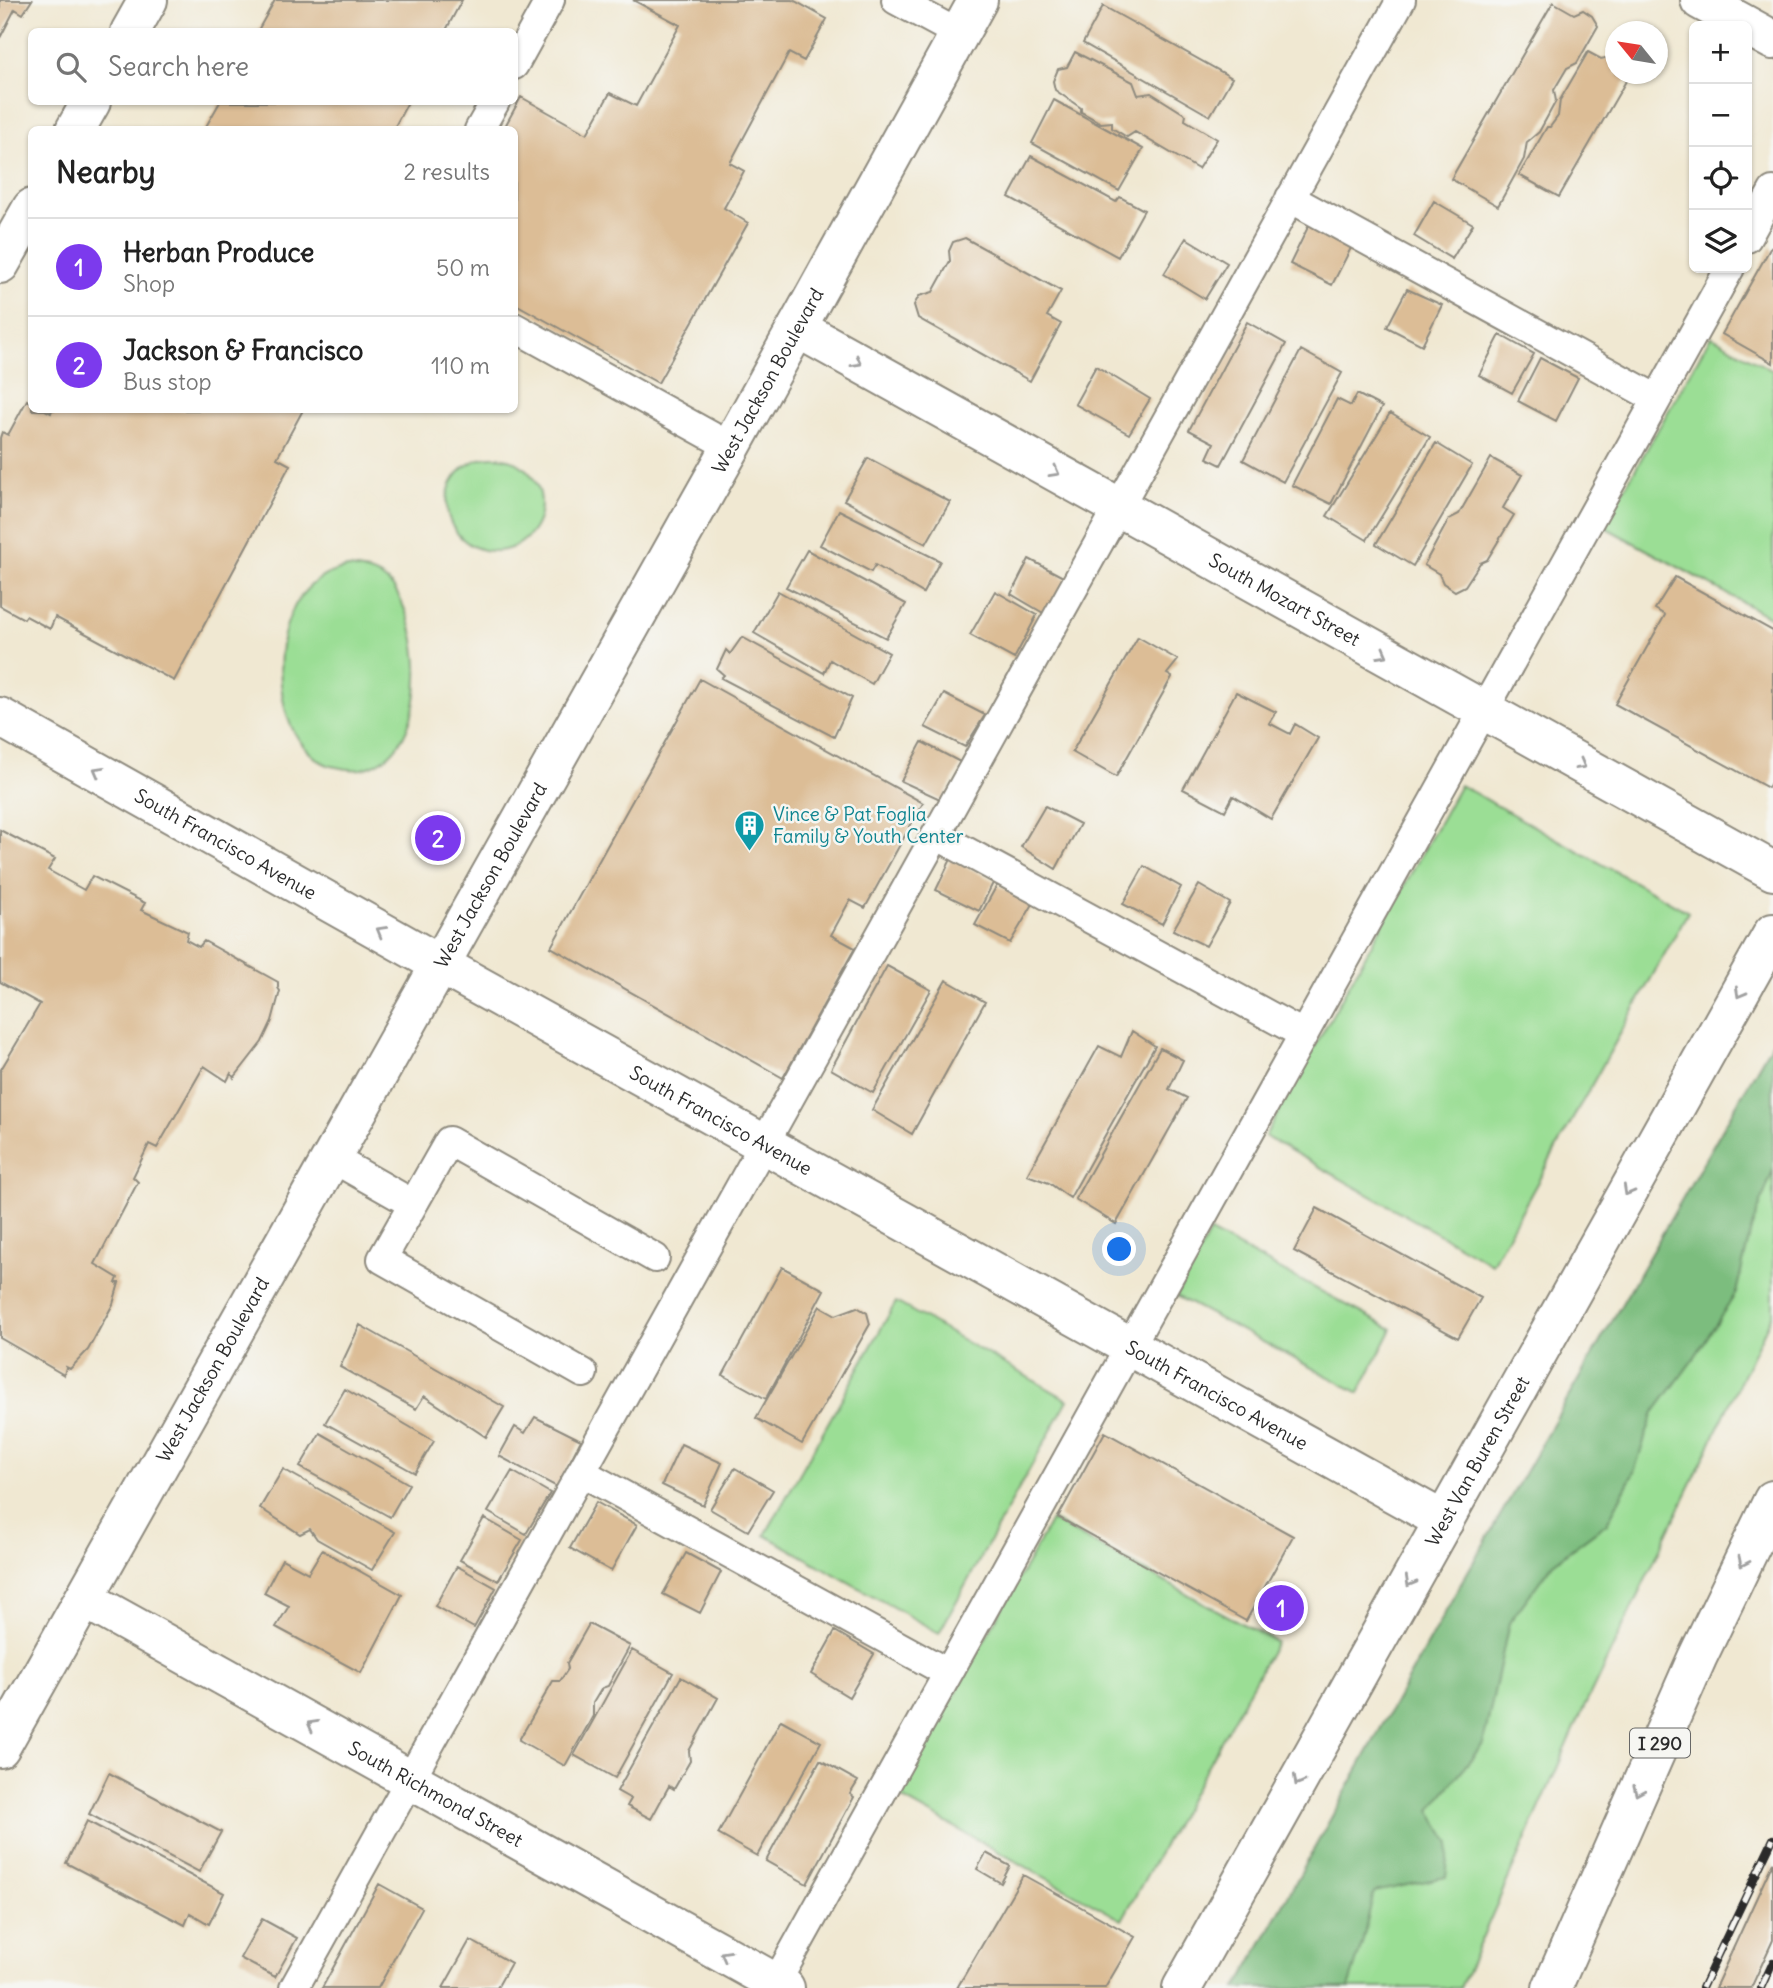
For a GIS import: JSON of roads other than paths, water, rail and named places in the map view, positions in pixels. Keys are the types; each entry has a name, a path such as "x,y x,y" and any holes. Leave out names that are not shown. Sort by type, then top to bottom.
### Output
{"main road":[{"path":"132,28 148,0"},
{"name":"West Jackson Boulevard","path":"0,1748 731,447 978,0"},
{"path":"1700,0 1773,40"},
{"path":"77,126 89,105"},
{"path":"0,264 28,215"},
{"name":"South Mozart Street","path":"797,328 1773,871"},
{"name":"South Francisco Avenue","path":"0,717 441,965 1444,1521"},
{"name":"West Van Buren Street","path":"1182,1988 1773,933"},
{"name":"I 290","path":"1552,1988 1696,1658 1773,1500"},
{"name":"South Richmond Street","path":"85,1599 778,1986"}],"lane":[{"path":"518,58 550,0"},
{"path":"896,0 959,34"},
{"path":"294,1988 1401,0"},
{"path":"481,126 493,105"},
{"path":"1752,229 1773,191"},
{"path":"1290,198 1657,399"},
{"path":"778,1986 948,1673 1727,273"},
{"path":"518,329 731,447"},
{"path":"936,835 1303,1034"},
{"path":"583,1373 382,1259 449,1141 655,1258"},
{"path":"332,1158 413,1204"},
{"path":"581,1472 948,1673"}],"railway":[{"path":"1702,1988 1773,1839"},
{"path":"1761,1988 1773,1962"}],"place":[{"name":"Jackson & Francisco","path":"438,838"},
{"name":"Vince & Pat Foglia Family & Youth Center","path":"750,852"},
{"name":"Herban Produce","path":"1281,1608"}]}
